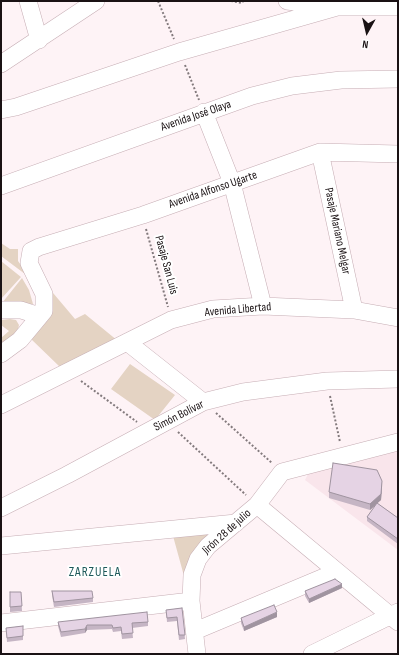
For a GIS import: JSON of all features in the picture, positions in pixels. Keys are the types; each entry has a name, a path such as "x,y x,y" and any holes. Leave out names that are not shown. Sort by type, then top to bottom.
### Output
{"street":[{"path":"28,1 39,40"},
{"path":"1,64 96,1"},
{"path":"287,1 337,7 386,6"},
{"path":"1,110 16,107 179,52 337,7"},
{"name":"Avenida José Olaya","path":"1,186 252,96 292,86 341,80 398,79"},
{"path":"204,112 232,182 263,306"},
{"name":"Avenida Alfonso Ugarte","path":"40,316 44,311 45,300 42,288 29,263 31,251 39,247 143,214 320,152 398,154"},
{"name":"Pasaje Mariano Melgar","path":"320,152 354,310"},
{"name":"Avenida Libertad","path":"1,405 70,372 171,320 213,309 263,306 354,310 397,315"},
{"path":"1,310 21,310 40,316 20,340 1,354"},
{"path":"127,342 203,402"},
{"name":"Simón Bolívar","path":"1,508 203,402 243,392 326,381 398,379"},
{"path":"282,472 398,442"},
{"name":"Jirón 28 de julio","path":"198,654 191,601 192,575 198,559 208,546 257,505 282,472"},
{"path":"257,505 336,572 396,617 312,654"},
{"path":"1,546 236,523"},
{"path":"195,631 336,572"},
{"path":"1,622 191,601"}],"path":[{"path":"231,1 242,3 243,1"},
{"name":"Pasaje San Luis","path":"143,214 171,320"},
{"path":"70,372 149,431"},
{"path":"326,381 343,455"},
{"path":"203,402 282,472"},
{"path":"167,421 257,505"}],"shaded area":[{"path":"1,243 10,249 18,249 18,261 26,272 25,274 1,256"},
{"path":"1,261 21,277 1,299"},
{"path":"22,278 29,290 33,304 2,303"},
{"path":"48,287 75,319 85,314 118,341 60,367 31,339"},
{"path":"1,320 16,320 19,325 17,333 1,346 1,338 9,331 1,325"},
{"path":"130,364 175,395 155,420 111,389"},
{"path":"398,449 398,550 305,480 310,470"},
{"path":"232,517 184,576 170,525"}],"building":[{"path":"333,463 377,470 382,481 381,494 370,504 329,492"},
{"path":"377,503 398,518 398,539 367,517"},
{"path":"335,579 342,584 309,599 305,591"},
{"path":"52,591 92,591 93,598 54,602"},
{"path":"10,592 21,592 22,606 10,607"},
{"path":"274,605 277,612 244,627 241,618"},
{"path":"182,608 185,635 179,635 177,617 167,618 166,610"},
{"path":"147,612 148,622 132,623 133,633 122,634 121,627 113,628 112,625 87,625 85,629 61,632 58,622"},
{"path":"23,626 23,636 7,638 6,628"}],"district":[{"name":"ZARZUELA","path":"95,573"}]}
